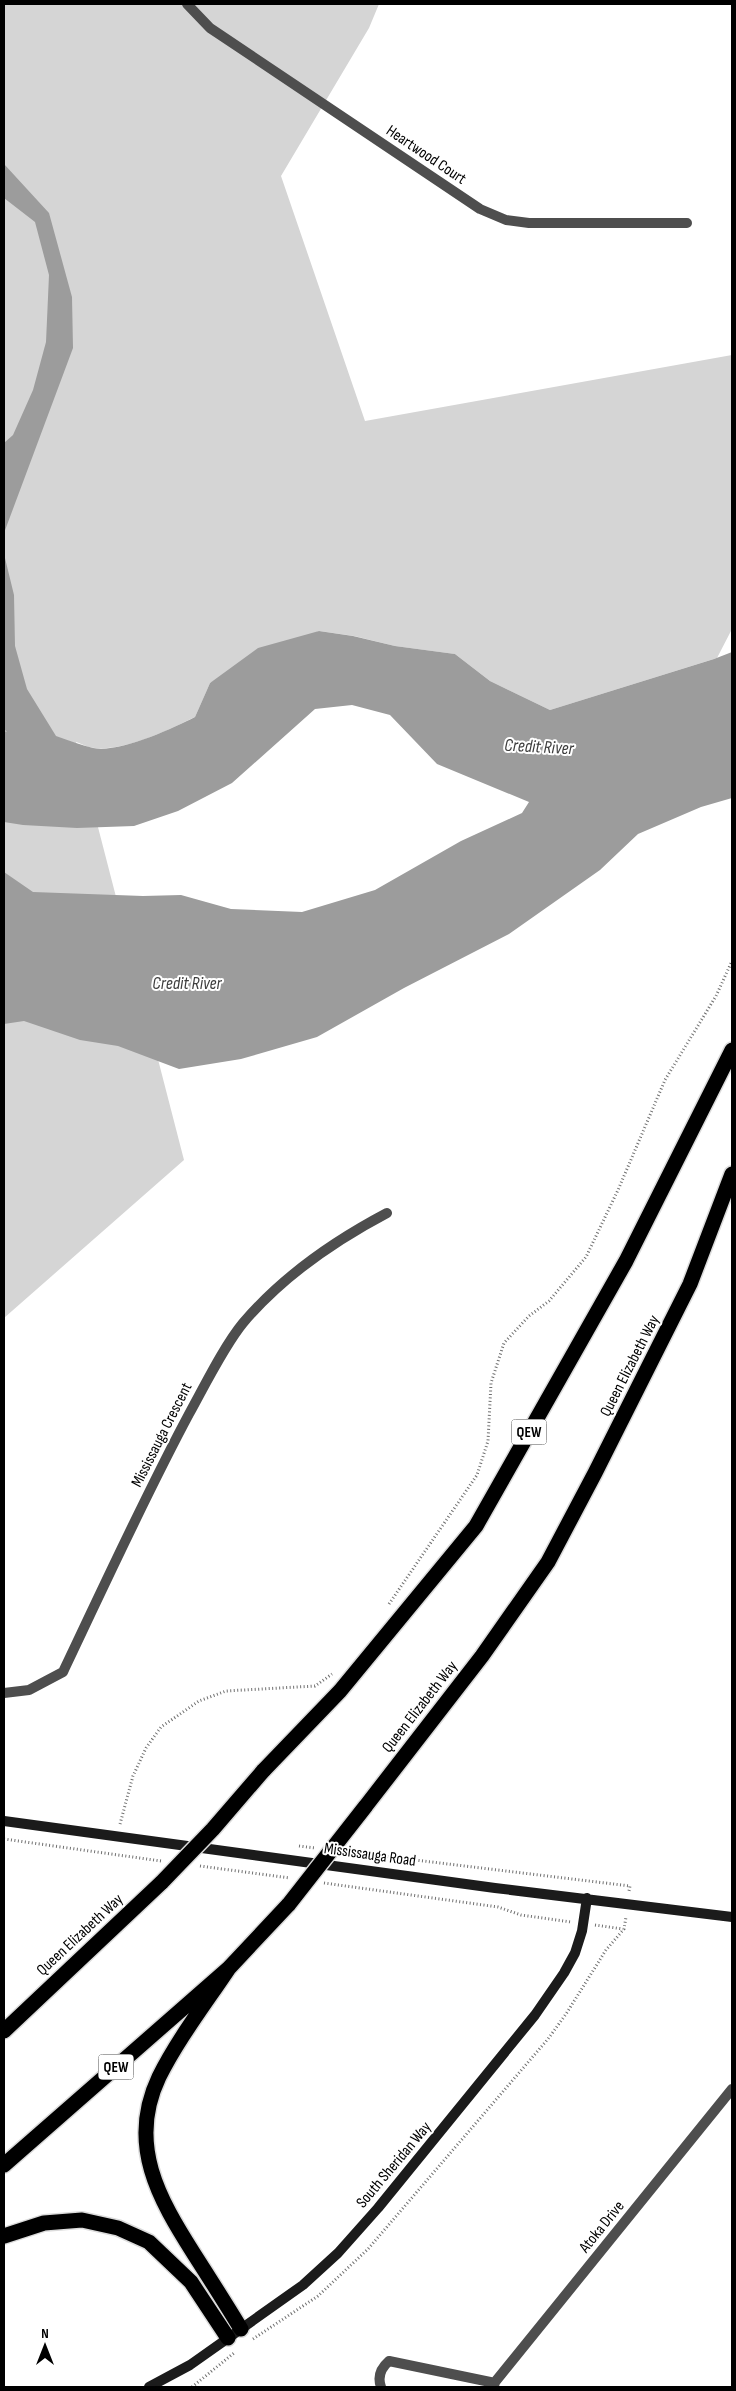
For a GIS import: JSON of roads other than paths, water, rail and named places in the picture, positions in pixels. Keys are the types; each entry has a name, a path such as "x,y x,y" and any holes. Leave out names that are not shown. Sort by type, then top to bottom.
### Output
{"highway":[{"name":"Queen Elizabeth Way","path":"4,2030 162,1882 213,1829 263,1771 340,1690 476,1526 626,1261 732,1050"},
{"name":"Queen Elizabeth Way","path":"4,2165 229,1968 289,1904 482,1656 548,1562 596,1473 690,1284 732,1174"},
{"path":"229,1968 176,2047 158,2078 149,2106 145,2139 151,2175 167,2211 242,2329"},
{"path":"4,2236 44,2223 82,2220 118,2228 149,2242 191,2282 228,2338"}],"main road":[{"name":"Mississauga Road","path":"4,1821 732,1917"},
{"name":"South Sheridan Way","path":"149,2387 190,2365 242,2329 303,2285 338,2253 460,2109 535,2015 564,1973 575,1953 582,1931 587,1898"}],"street":[{"name":"Heartwood Court","path":"187,4 210,28 225,39 480,209 506,220 529,223 687,223"},
{"name":"Mississauga Crescent","path":"4,1693 29,1690 63,1672 167,1454 209,1378 242,1324 282,1282 348,1233 387,1214"},
{"name":"Atoka Drive","path":"380,2387 378,2381 382,2367 389,2361 493,2385 732,2089"}],"water":[{"path":"4,164 49,213 72,297 73,348 4,533 4,443 13,435 33,390 46,342 49,275 35,222 4,198"},
{"name":"Credit River","path":"4,554 14,595 15,646 27,689 56,736 93,748 104,749 131,744 173,728 195,717 210,683 258,648 319,631 353,636 395,646 455,654 490,681 550,710 732,652 732,798 701,807 638,834 600,870 509,934 404,988 317,1037 241,1059 179,1069 118,1046 80,1040 24,1021 4,1024 4,872 33,892 143,896 181,895 231,909 302,912 375,890 461,841 522,813 529,802 437,764 390,715 352,705 315,709 232,783 178,811 134,826 77,828 4,822 4,731 7,732 4,729"}]}
